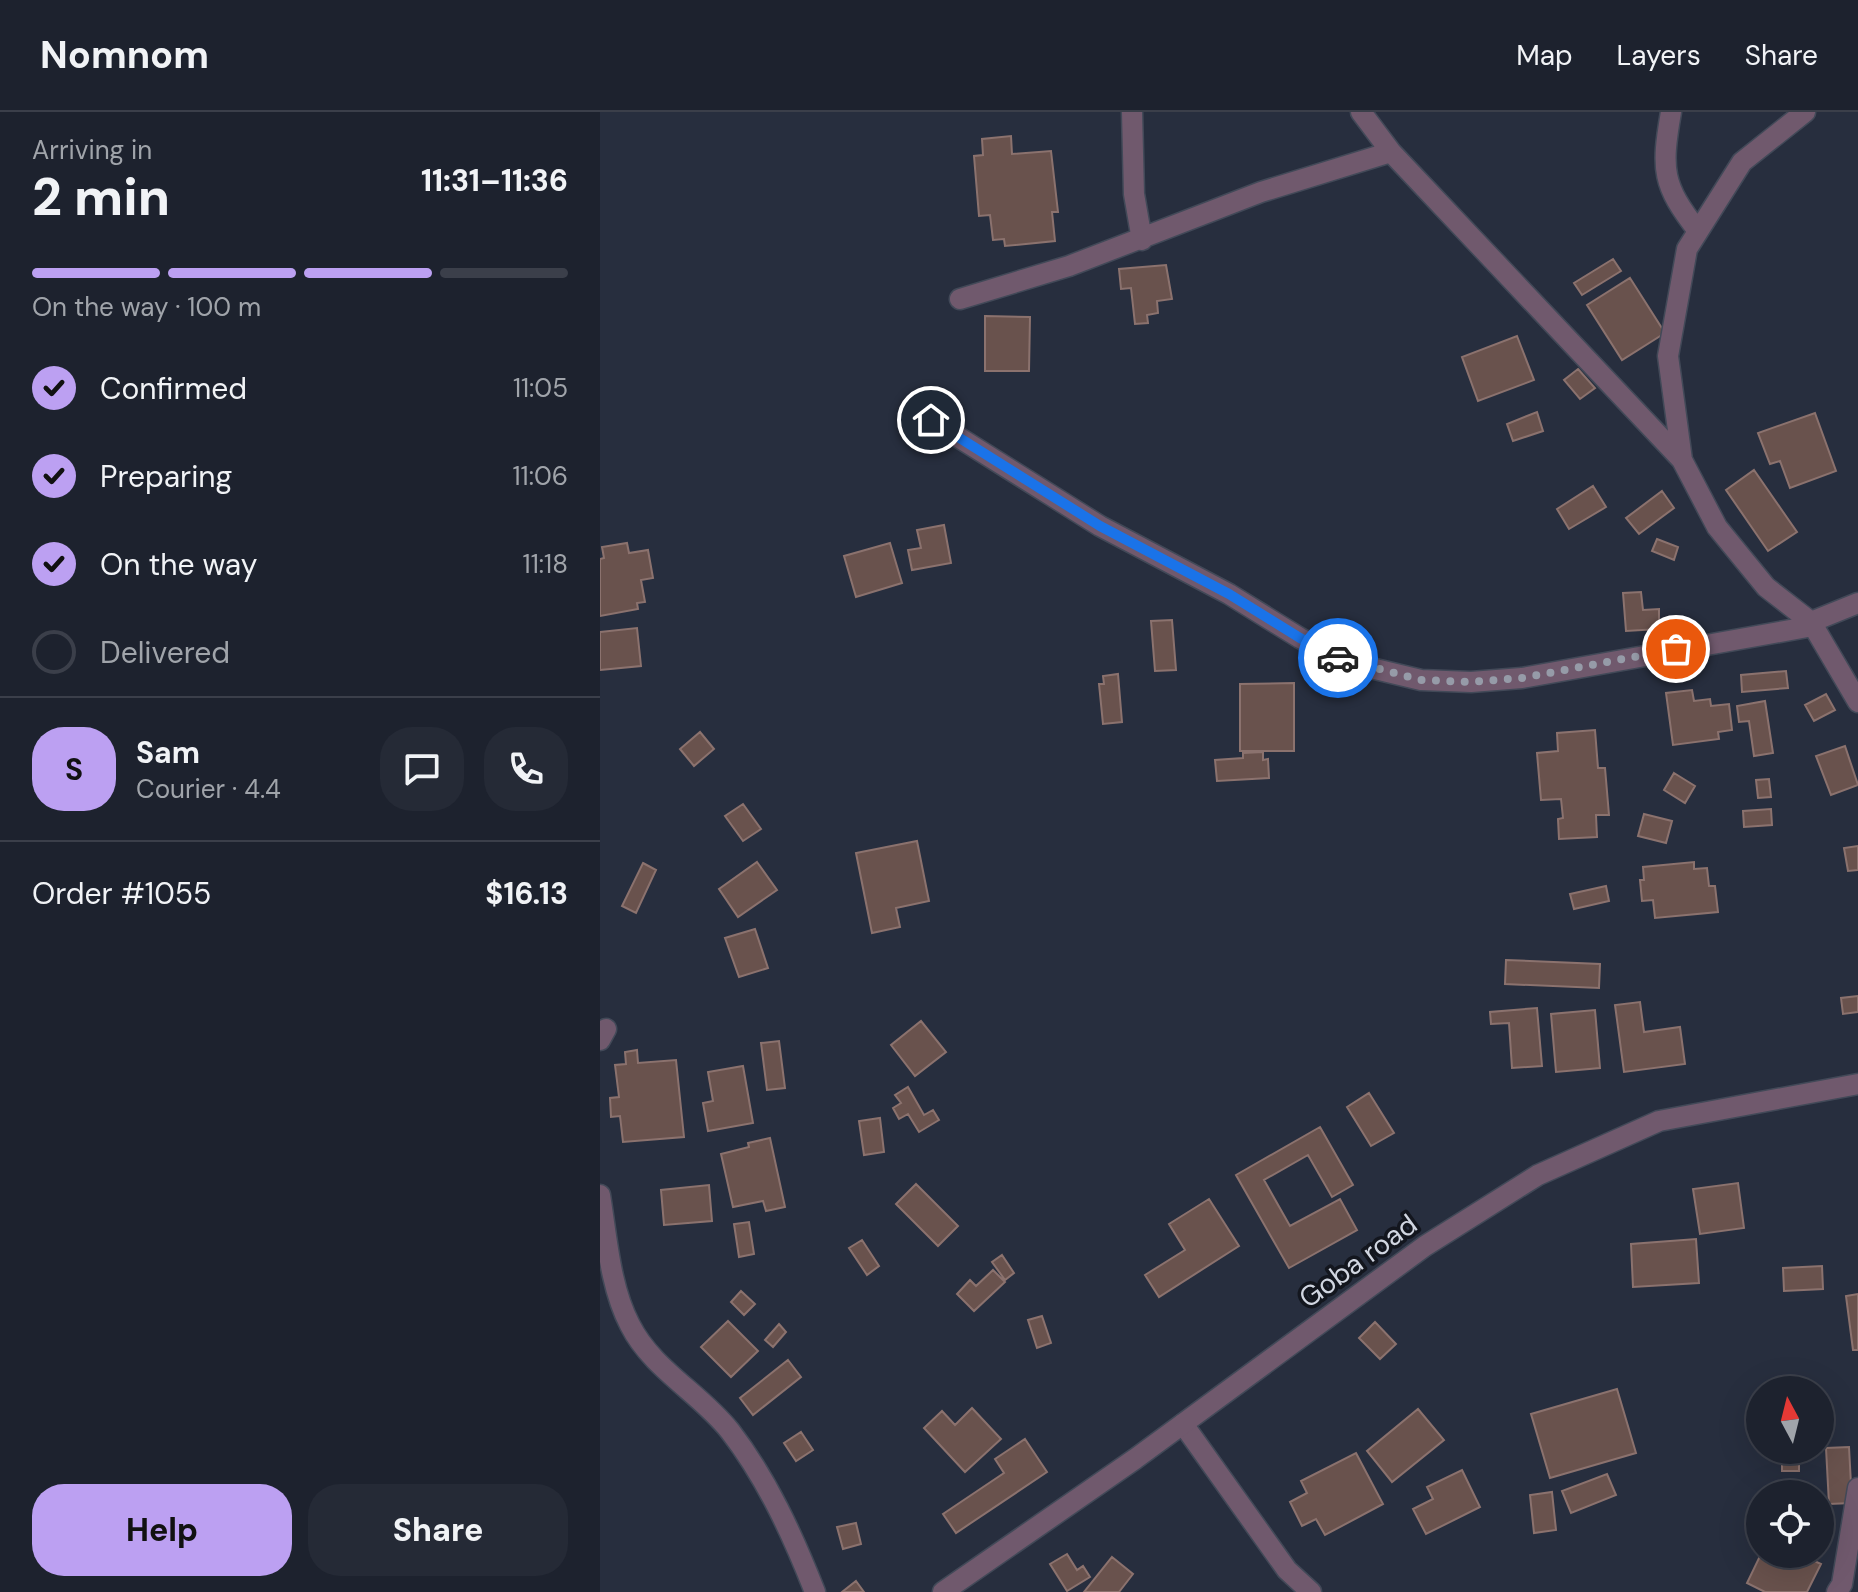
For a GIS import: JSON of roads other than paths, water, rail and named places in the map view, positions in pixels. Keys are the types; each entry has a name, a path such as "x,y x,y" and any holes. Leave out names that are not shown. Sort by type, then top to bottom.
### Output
{"street":[{"path":"1132,112 1134,194 1142,240"},
{"path":"1361,112 1391,152 1682,460 1717,527 1766,587 1812,624 1858,702"},
{"path":"1671,112 1664,154 1668,184 1677,204 1698,231"},
{"path":"1682,460 1668,356 1687,249 1742,162 1805,112"},
{"path":"960,299 1069,266 1261,192 1391,152"},
{"path":"931,420 1100,526 1229,594 1300,638 1346,662 1421,680 1471,682 1522,678 1812,624 1858,603"},
{"name":"Goba road","path":"943,1592 1183,1424 1425,1246 1538,1175 1659,1121 1858,1084"},
{"path":"600,1195 620,1304 632,1330 666,1371 729,1430 789,1528 815,1592"},
{"path":"1183,1424 1287,1570 1311,1592"},
{"path":"1837,1592 1842,1584 1858,1488"}]}
